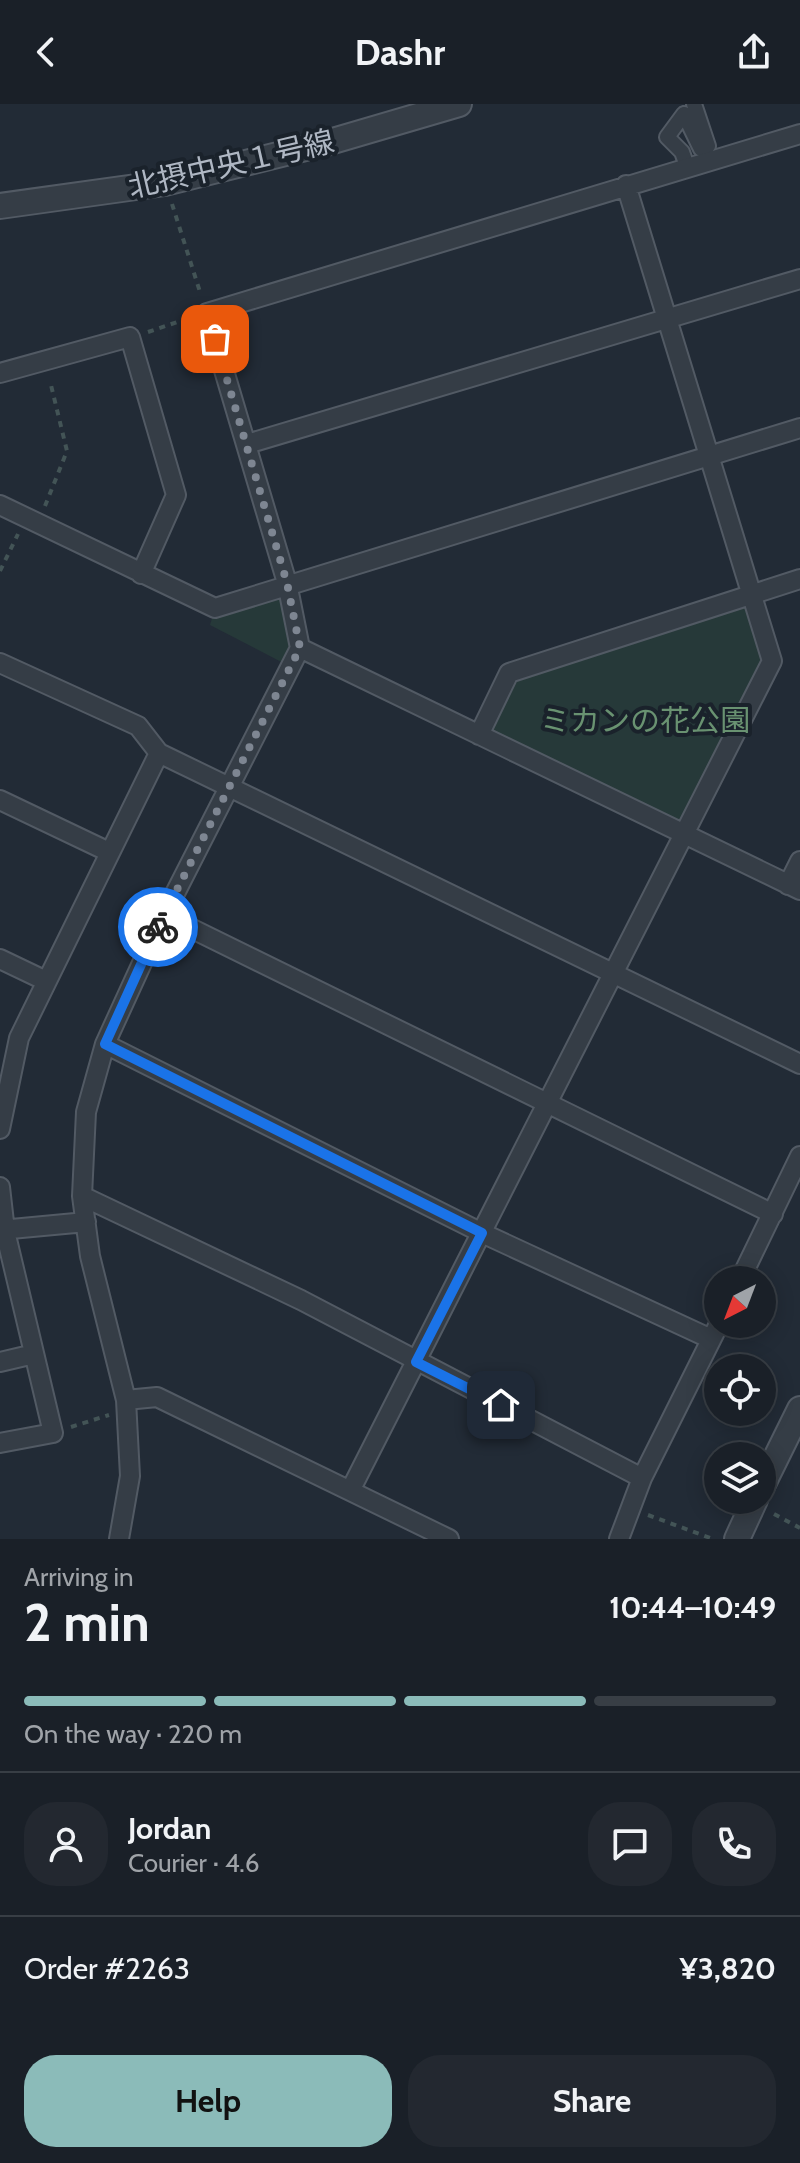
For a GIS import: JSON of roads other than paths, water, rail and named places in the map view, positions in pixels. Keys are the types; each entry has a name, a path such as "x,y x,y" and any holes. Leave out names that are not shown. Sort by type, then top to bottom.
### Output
{"street":[{"name":"北摂中央１号線","path":"0,206 165,183 326,143 459,104"},
{"path":"687,166 682,152 667,137 684,114 701,149 708,146 694,104"},
{"path":"120,1539 130,1476 126,1405 90,1256 82,1196 86,1112 105,1044 164,915 300,648 287,583 207,313 800,134"},
{"path":"351,1489 772,661 626,185"},
{"path":"247,444 800,279"},
{"path":"0,373 130,337 176,495 141,574"},
{"path":"0,505 215,608 287,583 800,428"},
{"path":"479,735 509,673 800,579"},
{"path":"300,648 794,888 800,861"},
{"path":"0,663 138,726 159,753 800,1064"},
{"path":"0,1129 2,1100 19,1038 159,753"},
{"path":"0,800 109,852"},
{"path":"164,915 773,1214"},
{"path":"0,959 46,981"},
{"path":"105,1044 482,1233 704,1327"},
{"path":"747,1266 800,1156"},
{"path":"0,1187 2,1230 53,1433 0,1443"},
{"path":"82,1196 301,1300 642,1478"},
{"path":"2,1230 86,1222"},
{"path":"619,1539 642,1478 712,1338"},
{"path":"0,1362 34,1354"},
{"path":"126,1405 157,1397 351,1489 438,1536"},
{"path":"776,1458 800,1409"},
{"path":"737,1539 749,1514"}],"park label":[{"name":"ミカンの花公園","path":"645,720"}]}
